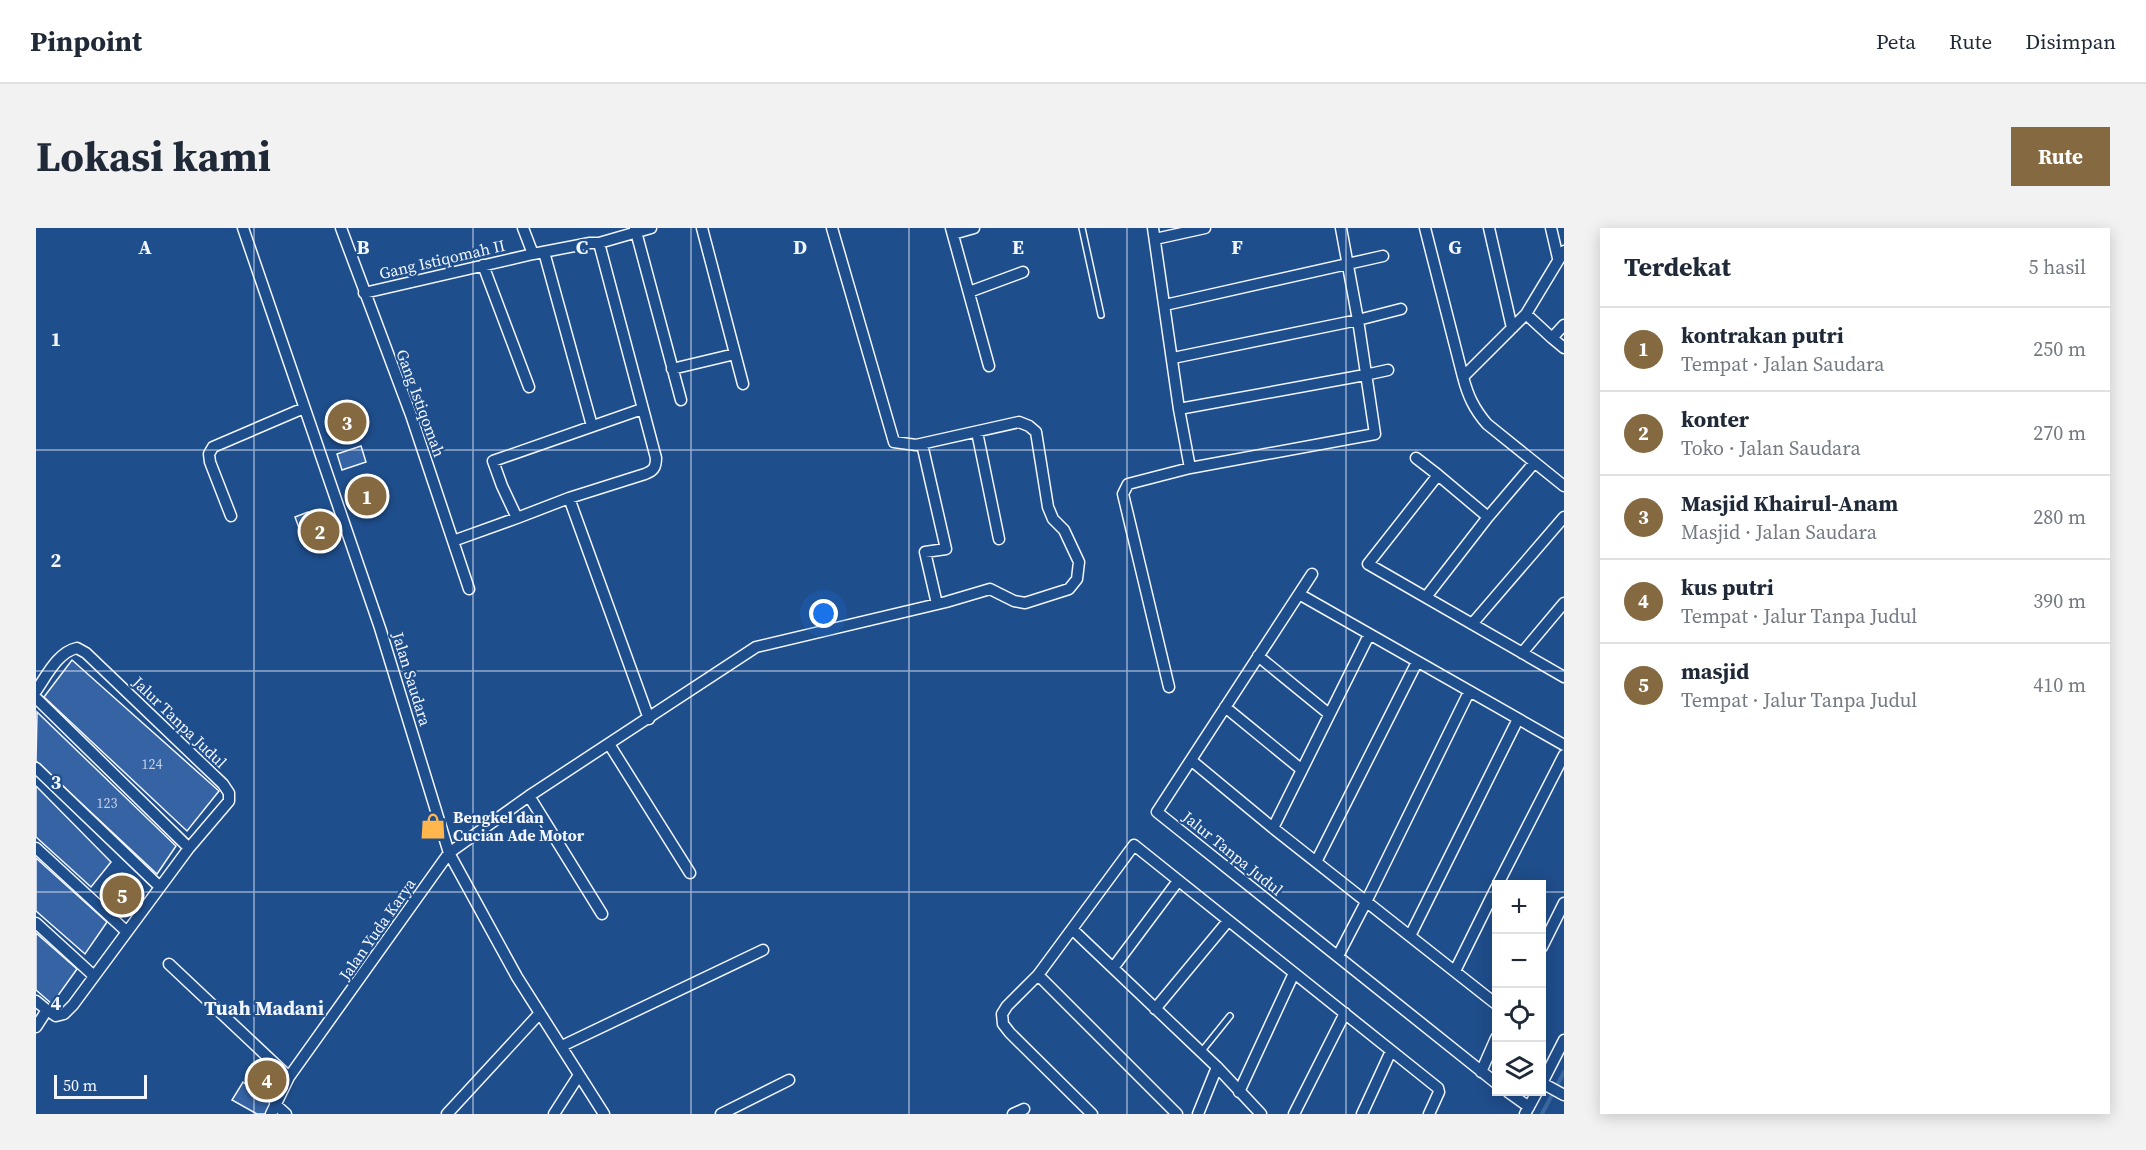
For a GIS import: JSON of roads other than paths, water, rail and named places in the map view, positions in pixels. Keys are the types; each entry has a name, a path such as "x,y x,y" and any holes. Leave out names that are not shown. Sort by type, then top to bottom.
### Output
{"street":[{"name":"Jalan Saudara","path":"243,228 380,628 449,853 517,977 604,1114"},
{"name":"Gang Istiqomah","path":"341,228 411,415 470,589"},
{"path":"523,228 538,253 592,426"},
{"name":"Gang Istiqomah II","path":"364,292 538,253 599,243 636,230 651,228"},
{"path":"702,228 743,384"},
{"path":"832,228 894,442 922,444 977,432 999,539"},
{"path":"974,228 952,231 989,366"},
{"path":"1190,468 1179,409 1154,233 1205,228"},
{"path":"1169,687 1123,494 1128,484 1190,468 1375,434 1341,228"},
{"path":"1425,228 1463,377 1476,412 1487,424 1564,486"},
{"path":"1490,228 1512,328"},
{"path":"1463,377 1526,314 1561,255 1551,228"},
{"path":"636,230 681,400"},
{"path":"453,541 569,498 653,471 656,465 599,243"},
{"path":"1165,305 1383,256"},
{"path":"483,265 529,387"},
{"path":"969,292 1023,272"},
{"path":"1173,358 1401,309"},
{"path":"1526,314 1564,348"},
{"path":"1552,338 1564,326"},
{"path":"672,369 735,354"},
{"path":"1179,409 1388,369"},
{"path":"231,516 210,462 209,453 213,447 304,408"},
{"path":"517,518 493,461 642,409"},
{"name":"Jalan Yuda Karya","path":"273,1109 289,1077 449,853 529,796 756,647 937,604 990,589 1025,603 1069,589 1077,579 1079,562 1064,530 1053,519 1048,507 1036,432 1019,422 977,432"},
{"path":"922,444 946,549 925,552 937,604"},
{"path":"1416,458 1488,518"},
{"path":"1426,597 1534,463"},
{"path":"1438,475 1368,564 1564,677"},
{"path":"569,498 649,719"},
{"path":"1472,624 1564,518"},
{"name":"Jalur Tanpa Judul","path":"1312,574 1157,812 1492,1080"},
{"path":"1299,594 1564,745"},
{"path":"1522,653 1564,603"},
{"path":"1273,828 1369,635"},
{"name":"Jalur Tanpa Judul","path":"36,690 61,657 68,650 77,648 86,653 144,708 223,784 229,793 229,801 189,848 64,1014 56,1016 47,1011"},
{"path":"1258,656 1329,714"},
{"path":"1316,862 1417,662"},
{"path":"1338,956 1469,692"},
{"path":"36,698 189,848"},
{"path":"1226,707 1302,770"},
{"path":"1410,936 1518,719"},
{"path":"609,744 690,873"},
{"path":"1501,880 1564,755"},
{"path":"1192,761 1273,828 1492,1000"},
{"path":"36,768 160,887"},
{"path":"529,796 602,914"},
{"path":"1092,1114 1010,1033 1003,1024 1002,1014 1038,975 1133,845 1439,1089 1429,1114"},
{"path":"36,848 127,932"},
{"path":"1113,968 1179,881"},
{"path":"1455,971 1492,898"},
{"path":"1546,939 1564,903"},
{"path":"1155,1009 1228,921"},
{"path":"36,923 94,976"},
{"path":"1072,929 1217,1067 1261,1114"},
{"path":"562,1046 763,950"},
{"path":"169,964 289,1077"},
{"path":"1239,1092 1294,974"},
{"path":"1038,975 1177,1114"},
{"path":"36,1000 47,1011 36,1028"},
{"path":"447,1114 540,1013"},
{"path":"1294,1114 1345,1014"},
{"path":"1546,1075 1564,1040"},
{"path":"1481,1072 1495,1042"},
{"path":"1362,1114 1391,1051"},
{"path":"1198,1114 1217,1067"},
{"path":"554,1114 579,1075"},
{"path":"721,1114 789,1080"},
{"path":"1546,1085 1564,1095"},
{"path":"1512,1096 1527,1111 1535,1096"},
{"path":"273,1109 286,1114"}],"lane":[{"path":"1082,228 1101,315"},
{"path":"1201,1052 1230,1016"}],"waterway":[{"path":"1542,1114 1564,1072"}],"place":[{"name":"Masjid Khairul-Anam","path":"347,422"},
{"name":"kontrakan putri","path":"367,496"},
{"name":"konter","path":"320,531"},
{"name":"Bengkel dan Cucian Ade Motor","path":"433,826"},
{"name":"masjid","path":"122,895"},
{"name":"kus putri","path":"267,1080"}],"district":[{"name":"Tuah Madani","path":"264,1008"}]}
